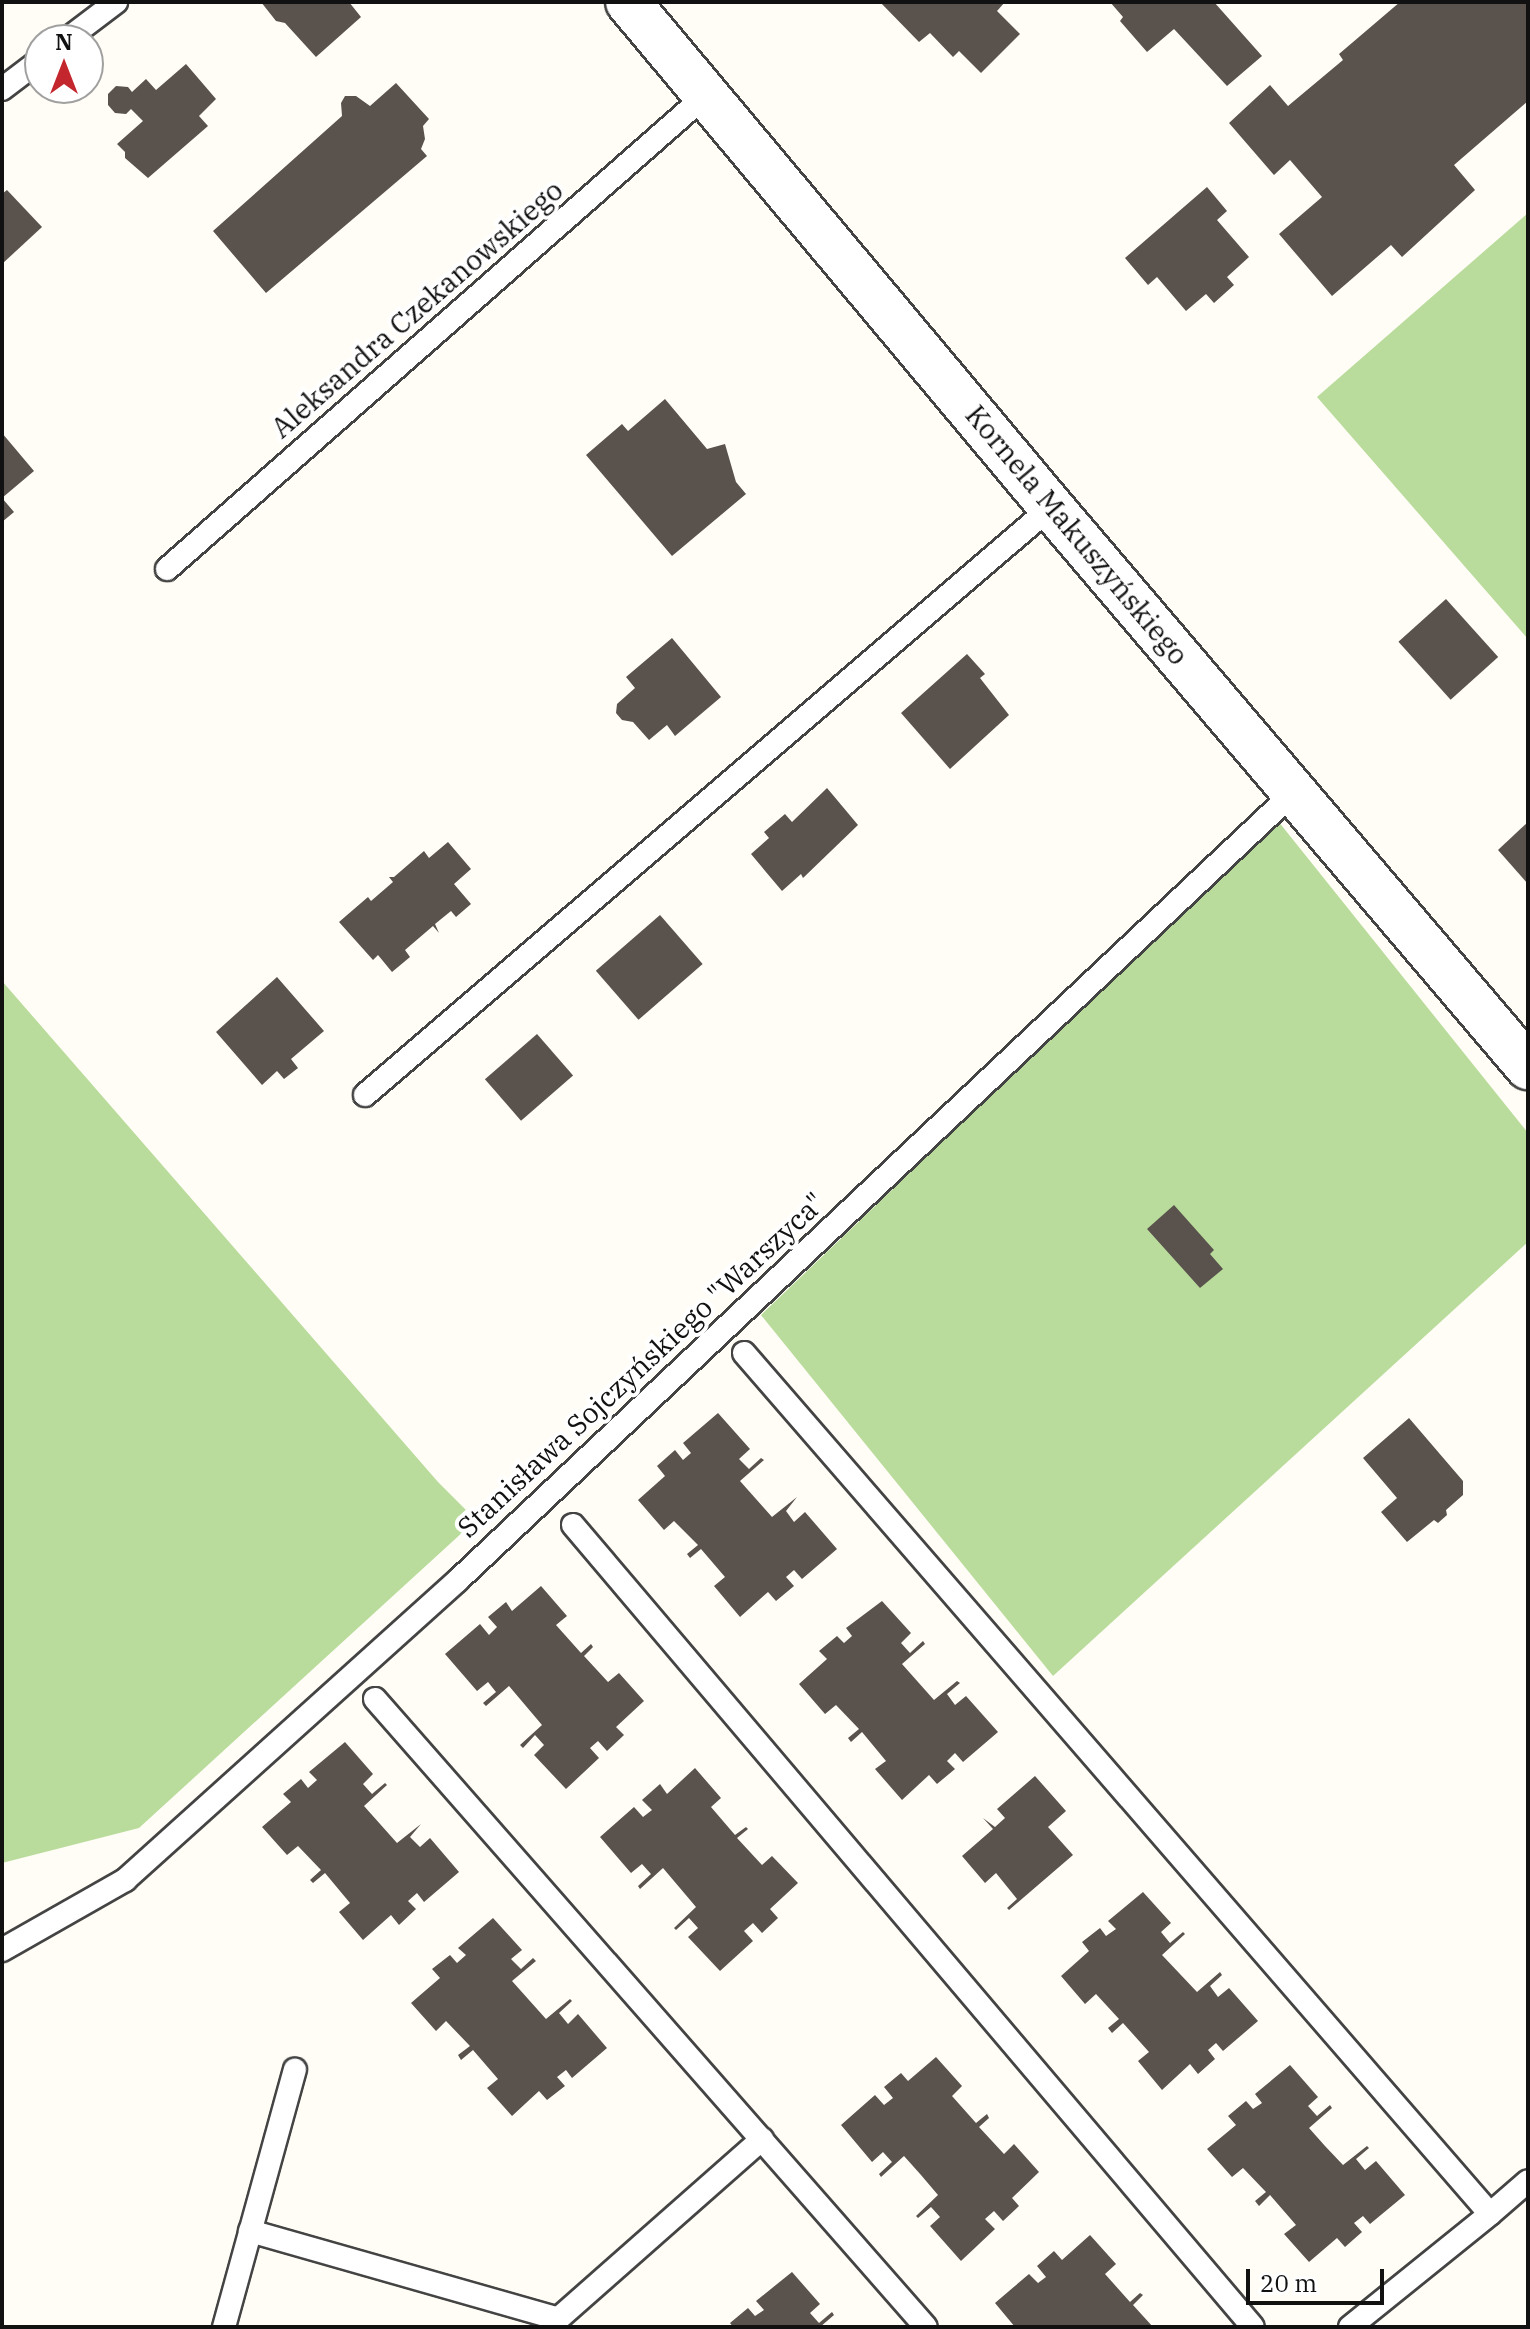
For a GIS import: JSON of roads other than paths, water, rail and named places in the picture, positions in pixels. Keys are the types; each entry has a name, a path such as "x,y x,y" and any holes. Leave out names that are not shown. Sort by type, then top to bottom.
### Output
{"street":[{"name":"Kornela Makuszyńskiego","path":"628,2 1051,507 1296,790 1528,1067"}],"lane":[{"path":"87,24 116,2"},
{"path":"2,89 24,72"},
{"name":"Aleksandra Czekanowskiego","path":"167,569 706,95"},
{"path":"365,1095 1051,507"},
{"name":"Stanisława Sojczyńskiego \"Warszyca\"","path":"2,1950 125,1880 362,1667 1296,790"},
{"path":"744,1353 1490,2214"},
{"path":"573,1525 1253,2327"},
{"path":"375,1699 926,2327"},
{"path":"224,2327 295,2070"},
{"path":"250,2231 558,2319 762,2139"},
{"path":"1350,2327 1528,2181"}]}
